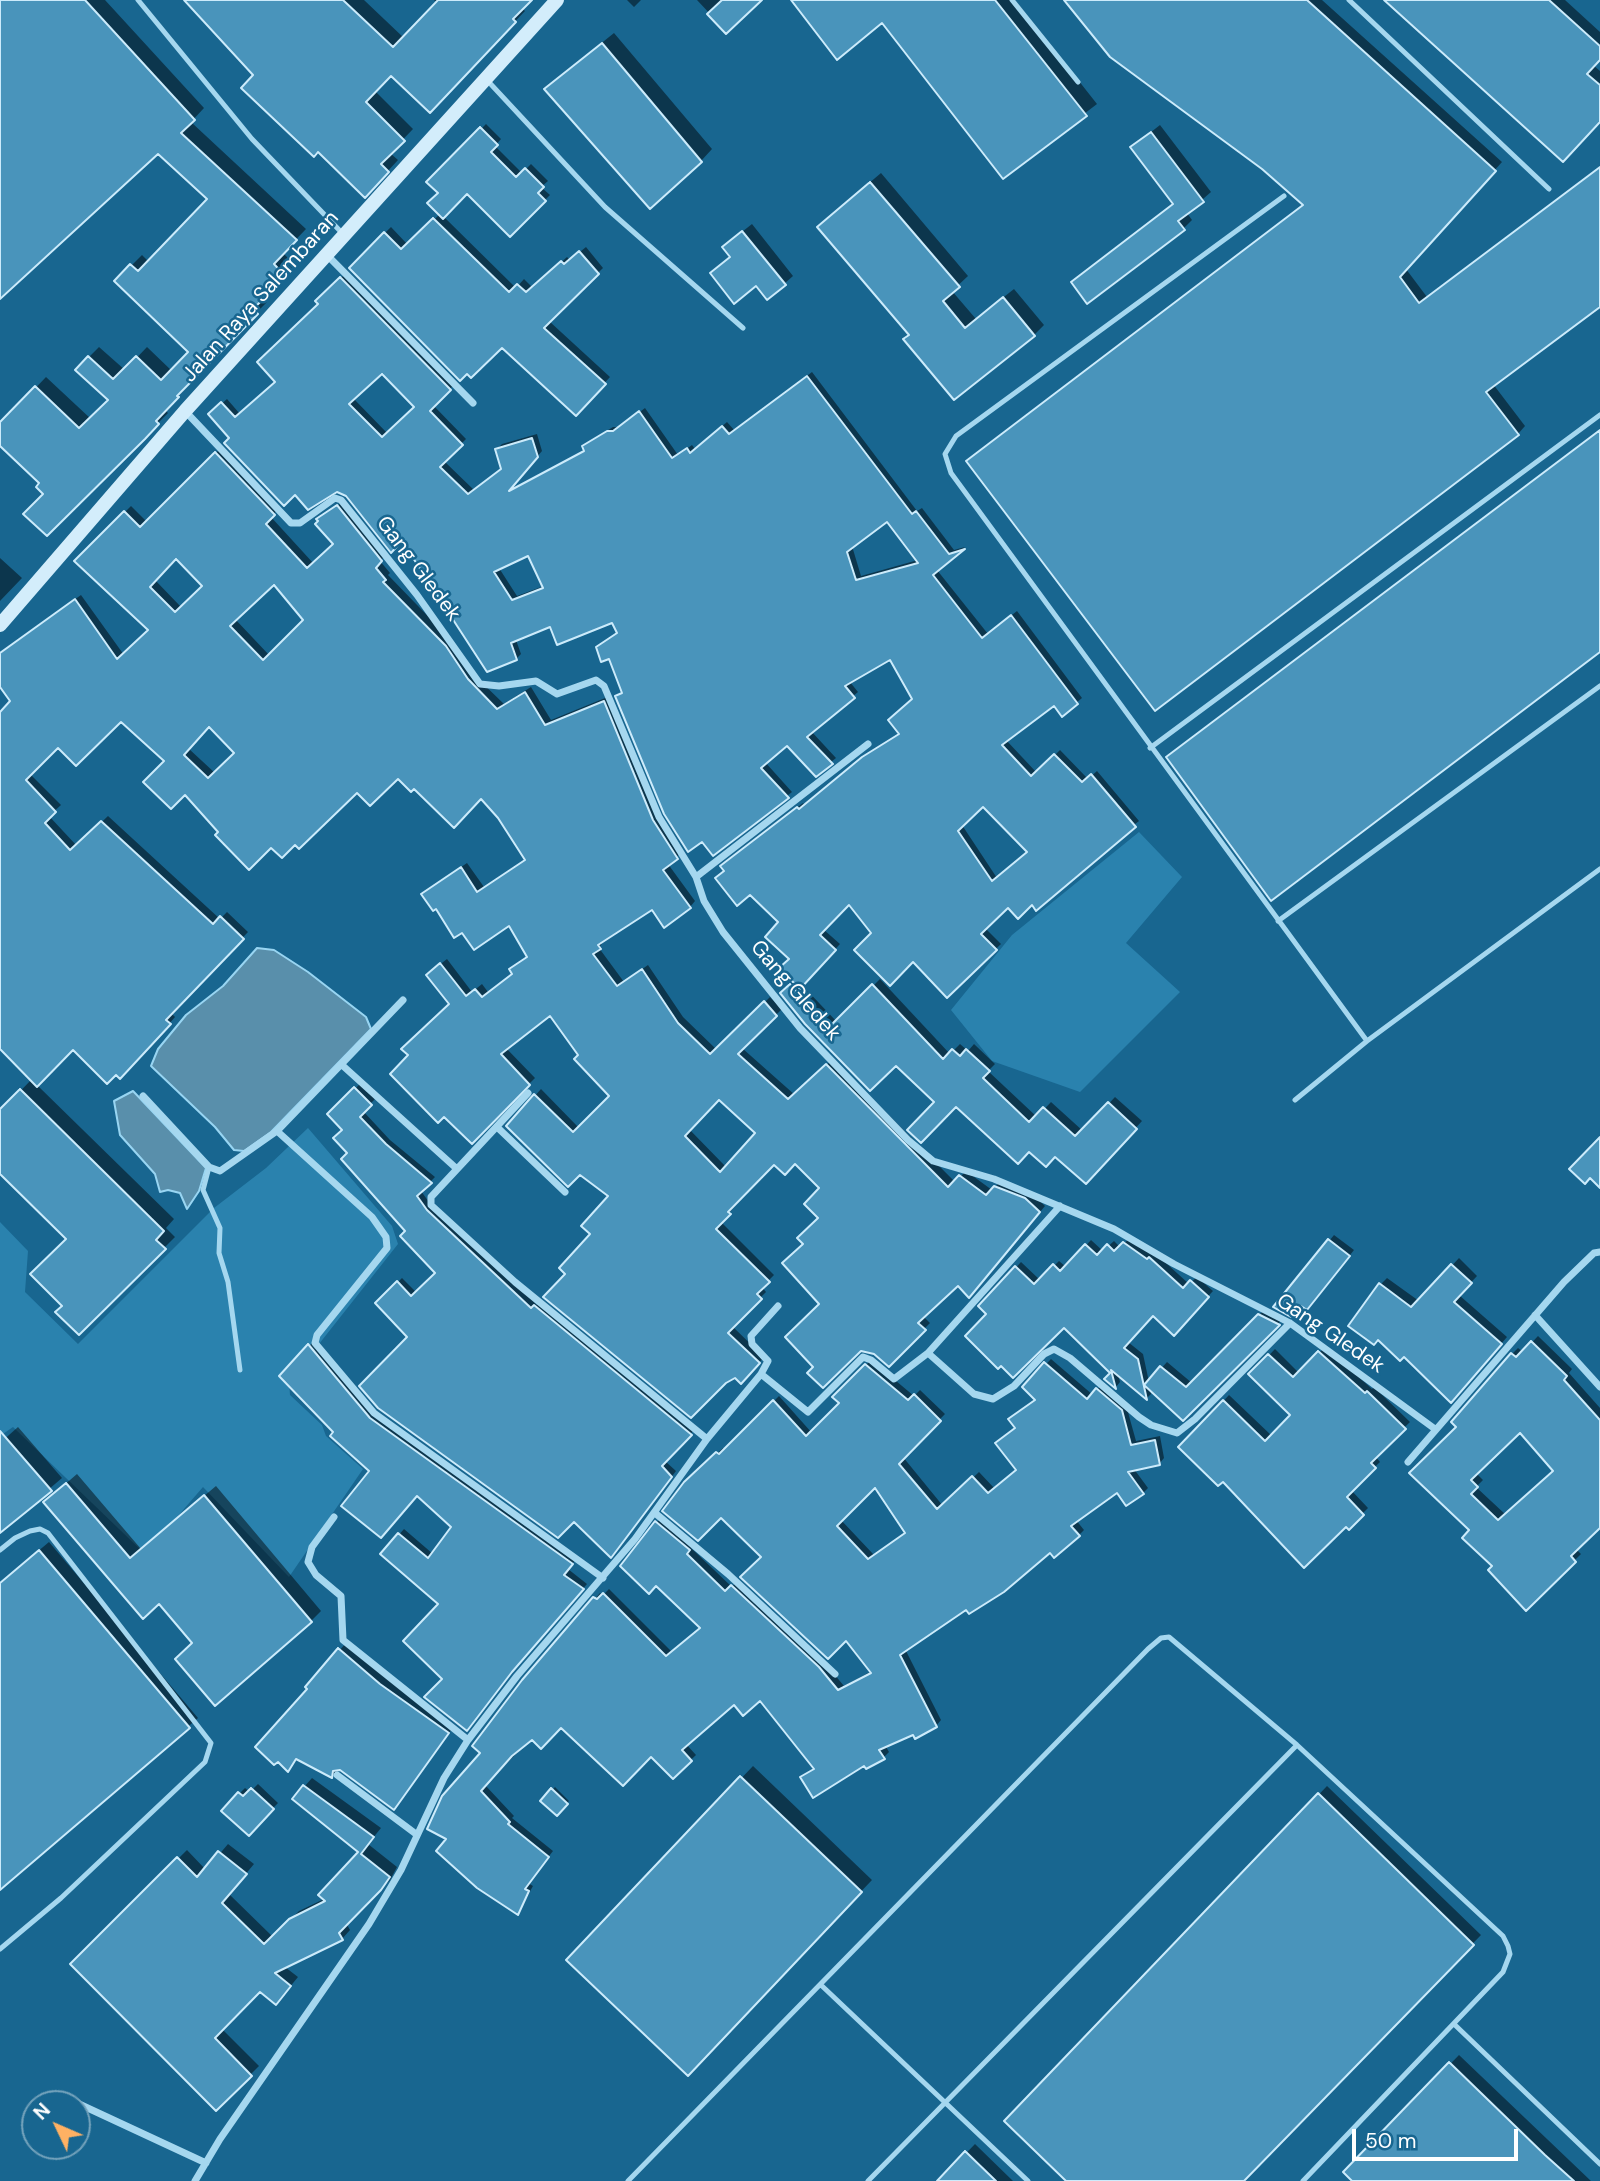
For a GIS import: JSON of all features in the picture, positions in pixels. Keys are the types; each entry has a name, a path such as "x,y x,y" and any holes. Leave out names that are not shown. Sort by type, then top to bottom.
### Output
{"main road":[{"name":"Jalan Raya Salembaran","path":"0,625 185,411 557,0"}],"street":[{"path":"327,255 473,403"},
{"name":"Gang Gledek","path":"185,411 291,523 300,523 335,498 341,500 417,595 480,684 499,686 536,681 557,694 596,680 602,684 659,817 696,877 704,901 741,957 800,1028 908,1140 933,1161 995,1179 1114,1228 1174,1264 1290,1323 1435,1429"},
{"path":"696,877 869,744"},
{"path":"143,1096 209,1167 220,1171 277,1131 403,1000"},
{"path":"342,1065 457,1169"},
{"path":"528,1093 431,1197 431,1205 515,1282 707,1439"},
{"path":"497,1128 565,1192"},
{"path":"277,1131 372,1217 386,1237 387,1248 317,1335 315,1343 374,1413 603,1578"},
{"path":"761,1374 808,1412 863,1357 871,1360 894,1379 928,1353 1060,1206"},
{"path":"1408,1461 1575,1271 1594,1253 1600,1251"},
{"path":"195,2181 369,1924 401,1870 444,1778 468,1740 517,1676 603,1578 655,1513 707,1439 761,1374 768,1361 752,1344 751,1336 778,1306"},
{"path":"1535,1315 1600,1387"},
{"path":"928,1353 974,1394 993,1399 1014,1387 1044,1354 1054,1349 1060,1351 1139,1417 1152,1425 1177,1433 1195,1419 1290,1323"},
{"path":"655,1513 728,1574 835,1674"},
{"path":"334,1517 312,1547 308,1562 316,1575 341,1596 343,1640 468,1740"},
{"path":"337,1775 416,1834"},
{"path":"91,2110 206,2163"}],"lane":[{"path":"138,0 251,139 346,236"},
{"path":"1013,0 1078,82"},
{"path":"1349,0 1549,189"},
{"path":"486,79 606,207 743,328"},
{"path":"1284,196 956,436 945,454 951,473 1367,1041"},
{"path":"1150,748 1600,415"},
{"path":"1278,921 1600,686"},
{"path":"1295,1100 1367,1041 1600,869"},
{"path":"209,1167 203,1190 220,1228 219,1253 228,1282 240,1370"},
{"path":"0,1550 15,1538 30,1531 40,1529 48,1533 211,1743 205,1762 61,1898 0,1949"},
{"path":"628,2181 1161,1638 1169,1637 1297,1745 1503,1936 1510,1954 1503,1972 1455,2025 1303,2181"},
{"path":"868,2181 1297,1745"},
{"path":"821,1985 1028,2181"},
{"path":"1455,2025 1600,2164"}],"shaded area":[{"path":"1139,832 1182,877 1126,943 1180,992 1080,1092 992,1061 951,1010 1012,935"},
{"path":"257,948 274,950 308,972 366,1017 371,1029 271,1132 244,1151 234,1150 215,1127 151,1066 158,1049 186,1015 223,986"},
{"path":"133,1091 206,1168 199,1191 187,1209 180,1193 168,1190 160,1192 155,1174 120,1135 114,1101"},
{"path":"308,1128 392,1226 398,1244 289,1382 290,1395 322,1425 326,1436 363,1469 289,1577 203,1487 145,1554 13,1427 0,1436 0,1222 28,1251 25,1292 78,1344 214,1208 266,1168"}],"building":[{"path":"0,0 85,0 195,120 181,133 297,240 274,264 286,277 253,309 258,314 177,396 179,397 156,421 159,424 145,439 47,536 23,514 43,494 36,487 39,483 0,446 0,422 35,386 79,428 108,400 75,370 88,356 113,379 136,356 161,380 188,352 114,281 130,264 138,271 207,199 158,154 0,299"},
{"path":"184,0 343,0 393,47 438,0 532,0 513,19 516,22 430,113 391,76 366,102 405,141 381,164 389,172 365,198 318,152 314,157 241,88 253,75"},
{"path":"722,0 762,0 726,34 707,14"},
{"path":"791,0 995,0 1087,116 1003,179 882,23 837,60"},
{"path":"1064,0 1307,0 1496,171 1400,277 1419,303 1600,167 1600,307 1486,392 1519,435 1155,711 966,461 1303,205 1262,169 1110,57"},
{"path":"1384,0 1549,0 1600,46 1600,60 1587,74 1600,85 1600,122 1563,162"},
{"path":"602,43 702,162 650,209 544,89"},
{"path":"480,127 498,145 491,152 516,177 525,168 544,187 538,193 546,201 510,237 467,194 443,219 427,203 438,193 426,182"},
{"path":"1151,132 1204,202 1178,221 1185,230 1087,304 1071,282 1173,204 1130,147"},
{"path":"870,182 960,287 943,301 965,328 1003,297 1035,336 954,400 903,339 909,335 817,227"},
{"path":"433,218 509,292 517,284 526,292 561,261 564,264 579,251 599,274 544,328 606,384 576,416 502,348 471,378 467,374 460,381 349,268 384,232 401,249"},
{"path":"742,231 786,285 767,300 756,286 734,304 710,273 730,257 722,247"},
{"path":"340,277 451,390 430,411 463,445 440,467 468,494 501,469 495,449 532,438 538,457 509,491 584,451 582,446 607,431 613,431 639,411 672,458 687,448 690,453 722,426 729,434 807,376 912,514 916,511 949,554 965,549 933,575 982,638 1011,615 1078,704 1062,717 1054,706 1002,745 1031,776 1054,754 1082,782 1091,774 1136,827 1036,911 1032,905 1018,919 1008,908 981,934 997,950 947,998 913,962 890,986 854,950 871,933 849,905 820,935 836,950 800,989 779,968 789,959 765,937 778,922 750,895 737,906 715,878 724,871 720,866 797,807 799,809 862,757 899,734 888,720 912,699 890,660 845,686 855,698 807,737 833,764 816,777 787,746 761,768 789,798 713,856 702,842 688,852 664,814 615,696 622,693 609,659 601,662 596,647 617,633 612,623 557,645 550,627 511,643 517,660 487,672 402,541 391,553 346,496 337,492 308,510 295,495 284,506 224,443 229,438 208,414 221,402 235,417 275,382 257,362 318,304 315,301","holes":["382,374 414,407 382,437 349,404","887,522 918,563 856,580 847,552","528,556 543,588 512,600 494,572","983,807 1027,852 992,881 958,831"]},
{"path":"1600,430 1600,652 1271,901 1166,757"},
{"path":"215,452 275,515 266,524 307,568 333,544 315,524 318,521 316,519 337,505 382,561 376,568 386,580 383,582 446,646 468,679 497,709 525,692 545,725 604,701 653,820 678,859 663,870 691,908 664,928 652,910 598,945 601,949 593,954 617,986 642,969 678,1023 710,1054 764,1001 777,1016 738,1054 788,1099 826,1064 948,1187 959,1175 986,1195 994,1186 1025,1198 1040,1212 969,1298 958,1286 918,1323 926,1330 889,1367 874,1354 861,1351 823,1388 807,1373 813,1367 785,1337 819,1304 782,1263 803,1244 797,1238 818,1218 804,1204 819,1188 795,1164 785,1175 774,1165 728,1212 731,1214 716,1229 770,1282 757,1294 762,1299 728,1333 760,1363 741,1384 735,1378 726,1383 691,1418 543,1297 565,1274 559,1268 590,1234 581,1226 608,1196 580,1175 568,1187 506,1126 534,1094 573,1132 609,1096 574,1059 578,1055 550,1016 501,1054 530,1085 472,1144 444,1117 438,1123 390,1074 408,1055 401,1049 449,1004 426,975 440,963 466,996 475,989 482,997 512,974 509,969 527,957 509,926 474,950 462,933 454,938 436,909 433,911 421,894 461,867 477,892 525,860 498,818 481,799 454,828 414,789 411,792 398,779 370,806 357,793 299,849 295,845 282,858 271,848 249,870 215,835 218,832 185,795 171,809 143,782 164,761 121,722 76,766 58,748 26,780 56,812 45,823 70,850 101,821 213,924 220,916 244,939 166,1020 171,1024 120,1079 116,1075 107,1084 73,1050 37,1087 0,1049 0,712 10,701 0,687 0,653 75,599 117,659 148,630 74,561 124,511 140,527","holes":["176,559 202,586 175,612 150,587","274,585 303,620 263,660 230,626","209,727 234,753 208,778 184,755","719,1100 755,1133 720,1172 685,1136"]},
{"path":"790,984 829,1027 872,984 943,1059 952,1049 960,1056 966,1049 990,1071 983,1078 1029,1122 1043,1107 1075,1136 1108,1102 1137,1129 1086,1184 1055,1157 1046,1167 1029,1152 1018,1164 956,1107 921,1143 907,1130 934,1102 896,1066 870,1091 805,1024 780,993"},
{"path":"354,1087 372,1105 360,1117 386,1144 432,1183 417,1196 427,1210 531,1308 534,1305 692,1435 662,1466 672,1477 611,1558 574,1522 558,1538 378,1408 359,1386 407,1337 375,1303 397,1281 411,1296 435,1273 400,1236 405,1231 341,1159 347,1153 333,1138 342,1130 327,1114"},
{"path":"20,1089 164,1231 156,1240 166,1249 79,1335 55,1312 62,1306 30,1274 66,1239 0,1174 0,1109"},
{"path":"1600,1137 1600,1188 1590,1178 1585,1184 1569,1169"},
{"path":"1328,1239 1350,1256 1307,1310 1301,1306 1291,1317 1273,1307"},
{"path":"1123,1242 1147,1259 1149,1257 1183,1288 1190,1280 1209,1297 1174,1336 1153,1316 1124,1348 1138,1359 1147,1400 1111,1370 1116,1389 1104,1379 1110,1373 1064,1328 1013,1378 1001,1366 998,1369 965,1336 986,1314 978,1306 1015,1266 1034,1284 1053,1264 1060,1271 1085,1244 1097,1255 1107,1244 1114,1251"},
{"path":"1451,1264 1472,1283 1454,1302 1502,1344 1451,1403 1404,1357 1400,1361 1378,1340 1374,1345 1348,1326 1379,1283 1411,1307"},
{"path":"1258,1314 1280,1325 1183,1421 1144,1385 1160,1366 1186,1387"},
{"path":"1531,1341 1567,1376 1564,1380 1600,1420 1600,1528 1571,1556 1576,1562 1526,1611 1488,1570 1492,1566 1462,1538 1469,1530 1409,1473 1456,1427 1451,1422 1511,1353 1516,1357","holes":["1520,1433 1553,1471 1498,1520 1471,1494 1478,1487 1471,1480"]},
{"path":"308,1344 370,1418 573,1564 564,1575 584,1589 512,1672 467,1731 424,1697 442,1679 403,1641 438,1604 380,1554 398,1533 428,1558 451,1527 417,1496 381,1538 341,1506 369,1471 330,1436 333,1432 279,1376"},
{"path":"1318,1351 1365,1393 1367,1391 1406,1429 1371,1463 1376,1468 1347,1497 1364,1515 1349,1530 1346,1527 1304,1568 1223,1482 1218,1486 1178,1447 1223,1400 1265,1441 1290,1415 1248,1374 1268,1354 1293,1377"},
{"path":"1044,1362 1087,1399 1096,1388 1122,1410 1131,1445 1155,1440 1160,1465 1128,1472 1144,1494 1126,1506 1117,1493 1071,1526 1080,1536 1054,1558 1050,1553 1004,1592 969,1614 966,1610 900,1655 937,1727 915,1739 913,1735 879,1750 885,1759 866,1769 864,1766 813,1798 800,1777 814,1769 760,1701 743,1716 734,1705 682,1750 692,1761 673,1779 651,1757 623,1786 561,1728 541,1749 532,1740 512,1756 481,1791 510,1822 508,1824 549,1857 525,1889 529,1891 518,1915 477,1888 436,1851 446,1839 427,1829 442,1796 480,1753 472,1746 522,1680 593,1597 597,1599 603,1593 666,1656 700,1628 656,1586 649,1594 620,1566 655,1521 690,1550 687,1554 725,1591 731,1585 819,1667 838,1690 871,1673 846,1641 828,1659 740,1577 761,1557 721,1518 698,1541 662,1511 684,1482 716,1452 719,1454 773,1400 806,1436 839,1403 832,1397 865,1364 908,1400 914,1394 941,1421 899,1464 937,1509 972,1476 988,1493 1016,1470 995,1443 1015,1428 1008,1419 1035,1400 1022,1387","holes":["875,1488 905,1533 868,1559 837,1526"]},
{"path":"0,1431 52,1491 0,1533"},
{"path":"66,1483 130,1558 204,1495 312,1622 215,1706 175,1659 192,1643 159,1604 143,1619 43,1502"},
{"path":"39,1550 190,1728 0,1890 0,1583"},
{"path":"338,1648 380,1684 449,1733 394,1810 340,1770 333,1771 332,1778 296,1759 288,1772 278,1762 274,1765 255,1747 307,1689 305,1687"},
{"path":"740,1776 862,1892 688,2076 566,1960"},
{"path":"303,1785 374,1837 361,1854 390,1877 339,1933 343,1940 275,1973 291,1986 276,2005 260,1992 215,2038 252,2076 216,2111 70,1964 177,1857 197,1877 218,1851 247,1874 222,1903 264,1944 289,1919 325,1901 318,1895 358,1852 292,1799"},
{"path":"251,1788 274,1809 249,1836 221,1811 238,1792 243,1796"},
{"path":"551,1788 568,1804 557,1816 540,1801"},
{"path":"1318,1793 1474,1945 1244,2181 1066,2181 1004,2121"},
{"path":"1449,2062 1574,2181 1352,2181 1343,2172"},
{"path":"965,2151 996,2181 937,2181"}]}
